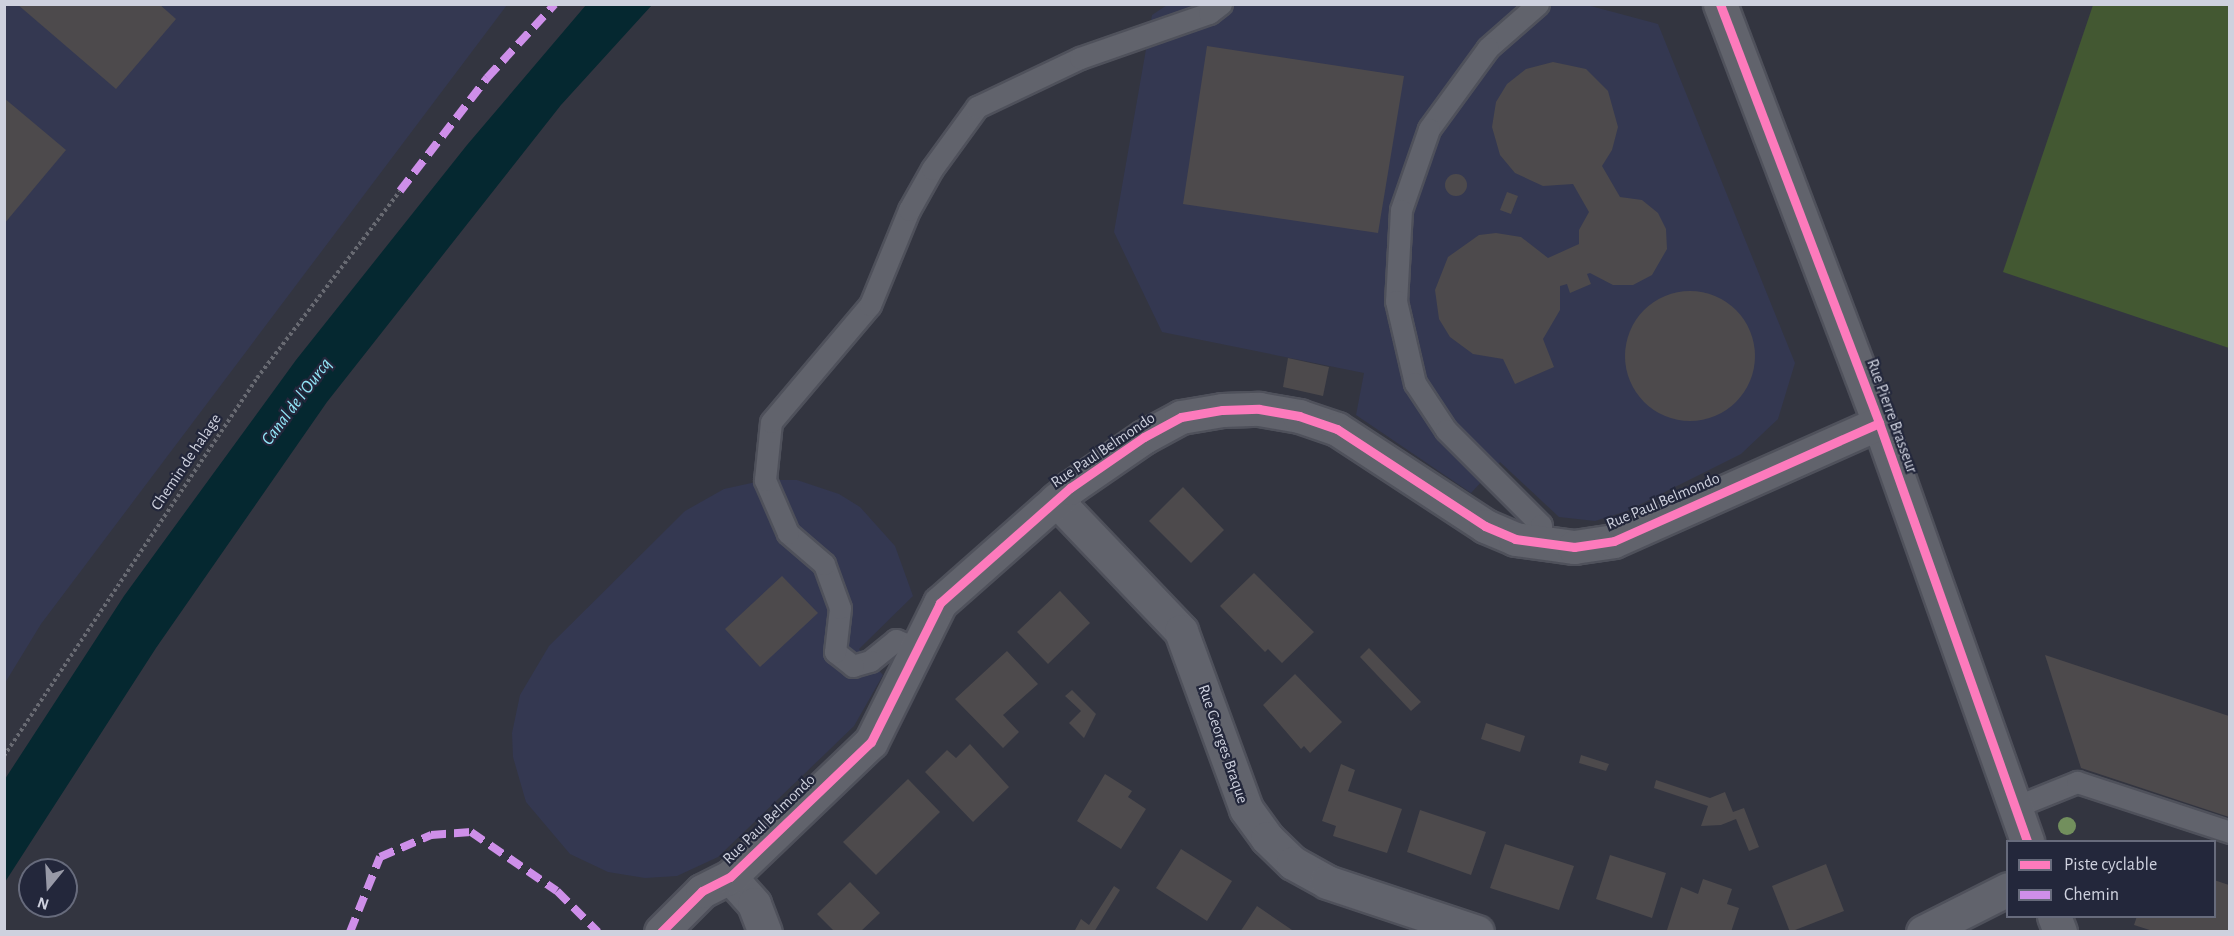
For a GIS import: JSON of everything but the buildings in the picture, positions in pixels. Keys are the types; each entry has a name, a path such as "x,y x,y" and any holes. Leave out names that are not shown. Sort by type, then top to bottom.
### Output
{"street":[{"name":"Rue Pierre Brasseur","path":"1720,4 1879,423 2026,840"},
{"name":"Rue Paul Belmondo","path":"661,932 702,891 730,877 871,742 940,603 1056,500 1144,436 1180,417 1222,410 1259,409 1299,417 1337,429 1485,526 1542,545 1574,547 1614,541 1879,423"},
{"name":"Rue Georges Braque","path":"1056,500 1180,631 1246,809 1267,838 1293,863 1327,882 1478,932"},
{"path":"730,877 754,904 765,932"},
{"path":"1923,932 2006,890"}],"lane":[{"path":"918,649 896,640 870,661 853,666 835,651 840,608 824,564 788,533 765,480 771,422 870,305 909,210 932,169 977,107 1080,58 1209,13 1221,4"},
{"path":"1538,4 1488,48 1429,129 1401,210 1396,301 1415,383 1446,430 1541,525 1542,545"},
{"path":"2015,807 2077,782 2229,832"}],"shaded area":[{"path":"5,5 507,5 41,624 5,683"},
{"path":"1167,5 1587,5 1658,24 1795,363 1778,419 1741,454 1627,511 1595,521 1559,517 1500,462 1471,493 1356,415 1364,373 1162,332 1114,232 1152,15"},
{"path":"765,480 797,480 839,494 860,507 895,546 913,596 859,649 883,675 854,726 718,857 677,876 645,878 608,872 570,854 526,802 513,757 512,733 520,695 549,646 685,511 724,489"}],"green space":[{"path":"2093,5 2229,5 2229,348 2003,272"}],"water":[{"name":"Canal de l'Ourcq","path":"586,5 652,5 561,105 327,402 156,648 20,858 18,858 18,862 5,882 5,779 124,596 296,360 467,145"}],"marked path":[{"path":"400,191 487,78 555,4"},
{"path":"350,932 380,857 431,835 471,832 557,891 598,932"}],"cycle path":[{"path":"1720,4 1879,423 2026,840"},
{"path":"661,932 702,891 730,877 871,742 940,603 1070,488 1144,437 1181,417 1222,410 1259,409 1299,416 1337,429 1485,526 1515,539 1574,547 1614,541 1879,423"}]}
